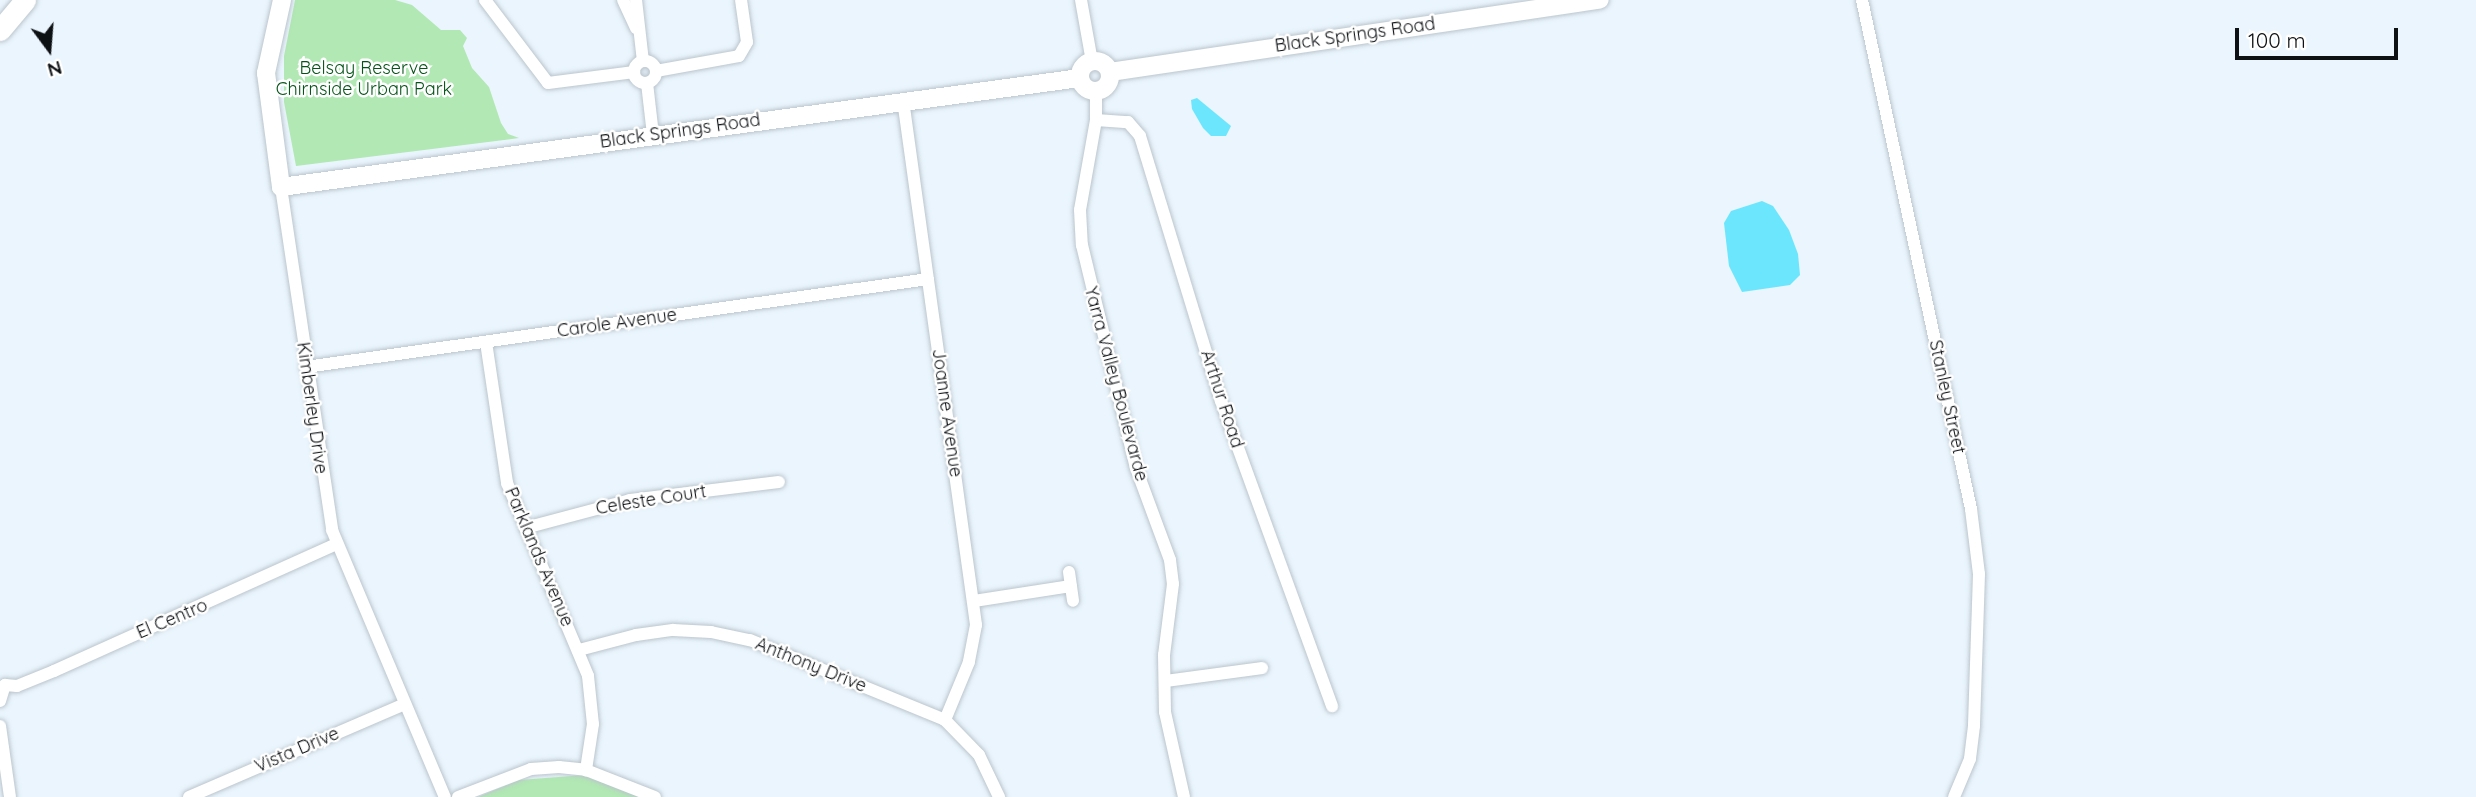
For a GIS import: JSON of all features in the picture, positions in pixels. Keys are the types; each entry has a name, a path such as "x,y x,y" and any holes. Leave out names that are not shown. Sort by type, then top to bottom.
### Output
{"highway":[{"path":"0,30 25,0"}],"main road":[{"name":"Kimberley Drive","path":"281,187 266,73 282,0"},
{"name":"Black Springs Road","path":"1110,72 1600,0"},
{"path":"1092,62 1104,64 1110,72 1108,85 1096,91 1087,89 1080,78 1084,66 1092,62"},
{"name":"Black Springs Road","path":"281,187 903,100 1080,78"}],"street":[{"path":"485,0 548,83 634,72 643,61 636,0"},
{"path":"623,0 638,31"},
{"path":"653,135 647,83 656,71 739,56 747,43 741,0"},
{"path":"1081,0 1092,62"},
{"name":"Stanley Street","path":"1862,0 1971,509 1979,574 1974,726 1970,760 1954,797"},
{"path":"643,61 652,63 656,71"},
{"path":"634,72 638,80 647,83"},
{"name":"Yarra Valley Boulevarde","path":"1096,91 1097,120 1080,211 1082,245 1136,468 1170,560 1173,584 1164,655 1165,712 1184,797"},
{"name":"Joanne Avenue","path":"903,100 974,601 975,642 944,720"},
{"name":"Arthur Road","path":"1097,120 1128,122 1140,136 1221,401 1332,706"},
{"name":"Kimberley Drive","path":"281,187 325,501 337,544 445,797"},
{"name":"Carole Avenue","path":"306,368 928,279"},
{"name":"Parklands Avenue","path":"485,342 507,483 579,650 593,700 586,770"},
{"name":"Celeste Court","path":"525,528 630,500 779,482"},
{"name":"El Centro","path":"2,683 17,686 54,671 337,544"},
{"path":"1069,572 1073,601"},
{"path":"974,601 1071,586"},
{"name":"Anthony Drive","path":"579,650 636,635 711,632 750,640 944,720 978,755 999,797"},
{"path":"1166,681 1262,668"},
{"path":"0,701 2,683"},
{"name":"Vista Drive","path":"189,797 405,704"},
{"path":"0,726 10,797"},
{"path":"458,797 531,769 586,770 655,797"}],"green space":[{"name":"Belsay Reserve Chirnside Urban Park","path":"295,0 395,0 412,5 441,30 460,30 467,38 463,46 472,68 489,87 501,123 508,134 519,138 296,166 284,102 284,56"},
{"path":"585,775 643,797 478,797 519,780"}],"water":[{"path":"1197,98 1231,126 1226,136 1211,136 1203,128 1192,109 1191,100"},
{"path":"1762,201 1773,206 1789,230 1798,254 1800,275 1790,285 1742,292 1729,266 1724,223 1731,211"}]}
